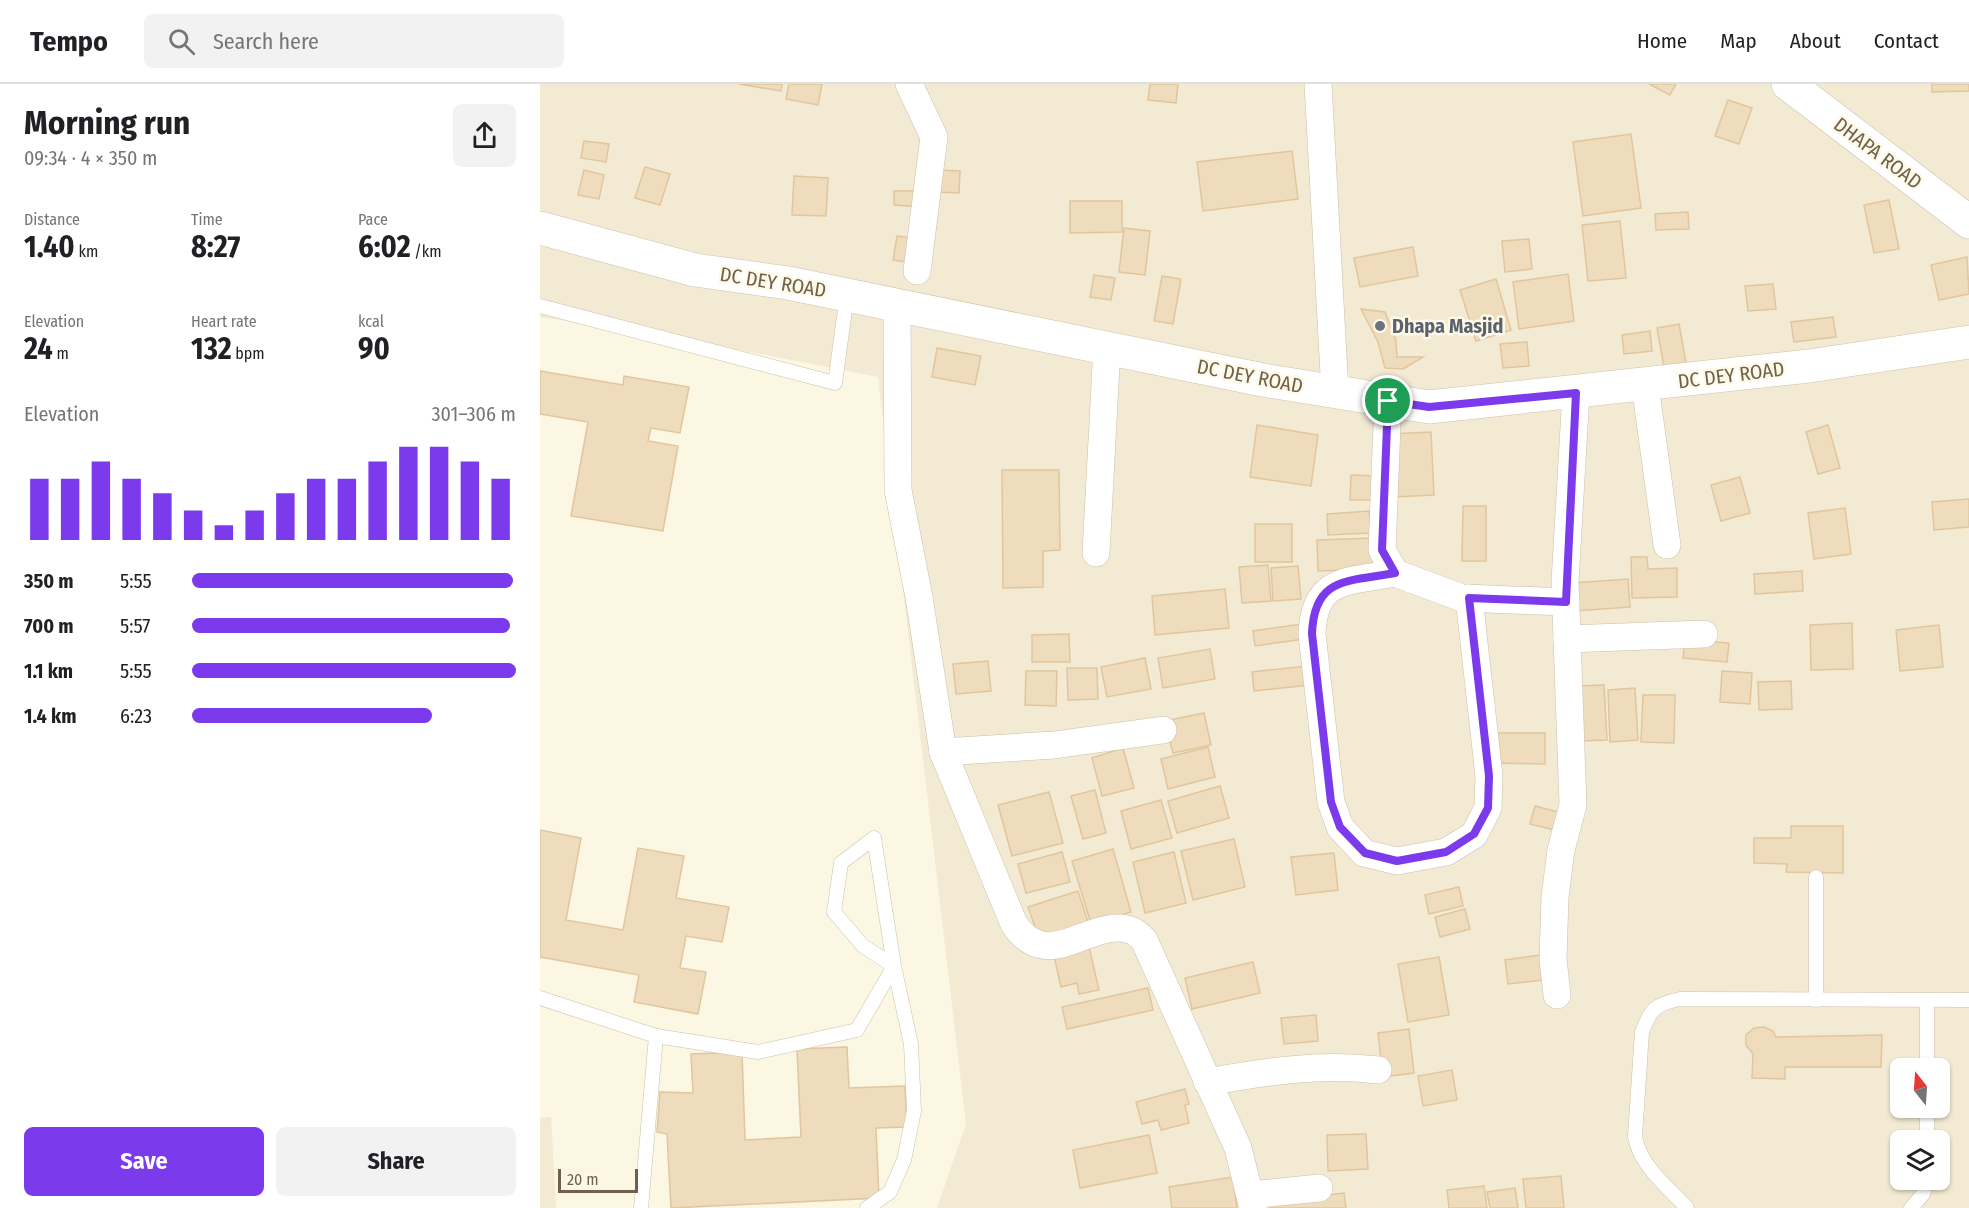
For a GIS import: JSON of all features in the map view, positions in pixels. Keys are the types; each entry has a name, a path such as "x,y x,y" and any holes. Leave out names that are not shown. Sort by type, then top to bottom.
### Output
{"street":[{"path":"909,84 934,137 917,271"},
{"path":"1318,84 1335,392"},
{"name":"DHAPA ROAD","path":"1788,84 1969,222"},
{"name":"DC DEY ROAD","path":"540,228 695,270 847,294 1263,380 1429,407 1576,393 1809,366 1969,342"},
{"path":"897,304 898,490 919,597 943,752 1014,924 1023,938 1035,944 1048,946 1115,929 1133,931 1144,940 1238,1148 1252,1201 1319,1188"},
{"path":"1096,554 1107,347"},
{"path":"1644,385 1667,545"},
{"path":"1557,995 1553,959 1555,897 1561,849 1573,805 1566,602 1576,393"},
{"path":"1388,401 1382,550 1395,573"},
{"path":"1469,598 1489,776 1488,808 1474,834 1446,852 1397,861 1365,853 1340,827 1331,802 1312,634 1313,613 1324,592 1336,584 1395,573 1462,598 1469,598 1566,602"},
{"path":"1567,639 1704,634"},
{"path":"943,752 1054,745 1162,730"},
{"path":"1207,1082 1278,1070 1350,1066 1378,1070"}],"lane":[{"path":"540,306 835,383 847,294"},
{"path":"867,1208 890,1192 904,1160 914,1111 911,1044 894,966 874,838 841,863 834,912 863,946 894,966"},
{"path":"1816,877 1816,1000"},
{"path":"540,998 656,1036 758,1053 857,1030 894,966"},
{"path":"1688,1208 1642,1159 1637,1149 1635,1136 1642,1032 1648,1016 1657,1006 1680,999 1969,1000"},
{"path":"1927,1000 1927,1058"},
{"path":"641,1208 656,1036"},
{"path":"1911,1208 1924,1190"}],"shaded area":[{"path":"540,84 1969,84 1969,1208 937,1208 966,1124 878,377 664,335 540,317"},
{"path":"551,1117 556,1208 540,1208 540,1118"}],"building":[{"path":"739,84 782,84 781,91"},
{"path":"789,84 822,84 818,105 786,99"},
{"path":"1150,84 1178,84 1176,103 1148,100"},
{"path":"1649,84 1676,84 1670,95"},
{"path":"1932,84 1969,84 1969,91 1932,92"},
{"path":"1728,100 1752,108 1739,144 1715,136"},
{"path":"1631,134 1641,208 1583,216 1573,142"},
{"path":"584,141 609,144 606,162 581,158"},
{"path":"1292,151 1298,199 1203,211 1197,162"},
{"path":"645,167 670,174 660,205 635,198"},
{"path":"584,170 604,175 599,199 578,195"},
{"path":"939,170 960,171 959,193 937,192"},
{"path":"794,176 828,178 826,216 792,215"},
{"path":"894,191 923,191 922,207 894,205"},
{"path":"1889,200 1899,249 1874,253 1864,205"},
{"path":"1070,201 1122,201 1122,232 1070,233"},
{"path":"1688,212 1689,229 1656,230 1655,214"},
{"path":"1620,221 1626,278 1588,281 1582,225"},
{"path":"1124,228 1150,231 1145,275 1119,272"},
{"path":"897,236 917,239 913,263 893,260"},
{"path":"1529,239 1532,269 1505,272 1502,241"},
{"path":"1413,247 1418,276 1360,287 1354,258"},
{"path":"1967,257 1969,294 1939,300 1931,265"},
{"path":"1568,274 1574,321 1519,329 1513,282"},
{"path":"1094,275 1115,278 1111,300 1090,297"},
{"path":"1162,276 1181,279 1173,324 1154,321"},
{"path":"1496,279 1511,330 1476,341 1460,290"},
{"path":"1773,284 1776,309 1748,311 1745,286"},
{"name":"Dhapa Masjid","path":"1361,309 1385,312 1396,340 1397,357 1423,357 1403,369 1385,368 1378,342"},
{"path":"1833,317 1836,337 1794,342 1791,322"},
{"path":"1679,324 1686,363 1664,367 1657,328"},
{"path":"1650,331 1652,351 1624,354 1622,335"},
{"path":"1527,342 1529,366 1503,368 1500,344"},
{"path":"937,348 981,356 975,385 932,377"},
{"path":"540,371 623,385 624,376 689,387 680,433 651,428 648,441 678,446 663,531 571,516 588,422 540,414"},
{"path":"1257,425 1318,435 1311,486 1250,477"},
{"path":"1828,425 1840,468 1818,474 1806,432"},
{"path":"1431,432 1434,495 1394,497 1391,434"},
{"path":"1002,470 1059,470 1060,550 1043,551 1043,587 1003,588"},
{"path":"1351,475 1379,476 1378,500 1350,500"},
{"path":"1740,477 1750,513 1721,521 1711,485"},
{"path":"1969,499 1969,527 1934,530 1932,502"},
{"path":"1463,506 1486,506 1486,561 1462,561"},
{"path":"1845,508 1851,554 1814,559 1808,513"},
{"path":"1369,511 1371,533 1328,535 1327,514"},
{"path":"1255,524 1292,524 1292,562 1255,562"},
{"path":"1373,538 1374,569 1318,571 1317,540"},
{"path":"1631,557 1647,557 1648,569 1677,568 1677,597 1632,598"},
{"path":"1268,565 1271,601 1242,603 1239,567"},
{"path":"1298,566 1301,599 1273,601 1271,568"},
{"path":"1802,571 1803,591 1755,594 1754,574"},
{"path":"1628,579 1630,607 1575,611 1573,583"},
{"path":"1225,589 1229,628 1155,635 1152,596"},
{"path":"1852,623 1853,669 1811,670 1810,625"},
{"path":"1302,624 1304,639 1255,646 1253,631"},
{"path":"1939,625 1943,667 1900,671 1896,630"},
{"path":"1069,634 1070,662 1032,662 1032,635"},
{"path":"1685,640 1729,643 1727,662 1683,658"},
{"path":"1210,649 1215,679 1163,688 1158,658"},
{"path":"1145,658 1151,689 1107,697 1101,667"},
{"path":"988,661 991,691 956,694 953,664"},
{"path":"1308,666 1310,685 1254,691 1252,672"},
{"path":"1067,668 1097,668 1098,699 1068,700"},
{"path":"1026,671 1057,671 1056,706 1025,705"},
{"path":"1722,671 1752,673 1750,704 1720,702"},
{"path":"1791,681 1792,709 1759,710 1758,682"},
{"path":"1604,685 1607,740 1580,741 1577,686"},
{"path":"1635,688 1638,740 1610,742 1608,690"},
{"path":"1643,695 1675,695 1674,743 1641,742"},
{"path":"1204,713 1211,745 1173,753 1165,721"},
{"path":"1494,733 1545,733 1545,764 1494,763"},
{"path":"1208,747 1215,777 1168,789 1161,759"},
{"path":"1123,748 1134,788 1102,796 1092,758"},
{"path":"1220,786 1229,818 1177,833 1168,801"},
{"path":"1095,790 1106,833 1083,839 1071,796"},
{"path":"1049,792 1063,843 1012,856 998,805"},
{"path":"1161,800 1172,838 1131,849 1121,811"},
{"path":"1535,806 1563,813 1558,831 1530,824"},
{"path":"1791,826 1843,826 1843,873 1786,872 1787,864 1754,863 1754,838 1791,838"},
{"path":"540,830 581,838 566,920 623,930 638,848 684,856 676,898 729,907 722,942 686,936 680,968 706,972 698,1014 634,1002 639,975 540,957"},
{"path":"1234,839 1245,887 1193,900 1181,851"},
{"path":"1113,849 1131,912 1091,924 1072,861"},
{"path":"1062,852 1070,882 1026,893 1018,864"},
{"path":"1174,852 1186,903 1145,913 1133,862"},
{"path":"1334,853 1338,890 1296,895 1291,857"},
{"path":"1459,887 1463,906 1429,914 1425,895"},
{"path":"1078,891 1089,925 1040,941 1028,907"},
{"path":"1465,909 1470,929 1440,937 1435,917"},
{"path":"1089,947 1099,990 1079,994 1077,983 1061,987 1054,956"},
{"path":"1540,955 1543,980 1508,984 1505,960"},
{"path":"1439,957 1449,1015 1408,1022 1398,964"},
{"path":"1253,962 1260,993 1192,1009 1185,978"},
{"path":"1148,988 1153,1010 1067,1029 1062,1007"},
{"path":"1316,1015 1318,1041 1284,1044 1281,1018"},
{"path":"1764,1027 1773,1031 1776,1037 1882,1035 1881,1067 1785,1067 1785,1079 1752,1078 1753,1054 1746,1045 1746,1035 1754,1028"},
{"path":"1409,1029 1414,1073 1383,1077 1378,1033"},
{"path":"847,1047 849,1088 905,1086 907,1127 876,1128 879,1198 671,1208 667,1134 657,1132 660,1092 693,1093 691,1054 742,1052 745,1140 801,1137 797,1049"},
{"path":"1452,1070 1457,1100 1423,1106 1418,1076"},
{"path":"1185,1089 1189,1104 1185,1105 1189,1123 1161,1130 1158,1120 1142,1124 1136,1102"},
{"path":"1366,1134 1368,1169 1328,1171 1327,1135"},
{"path":"1149,1135 1157,1173 1080,1188 1073,1150"},
{"path":"1561,1176 1564,1208 1526,1208 1523,1179"},
{"path":"1233,1177 1237,1208 1172,1208 1169,1187"},
{"path":"1484,1186 1487,1208 1449,1208 1447,1190"},
{"path":"1515,1188 1518,1208 1490,1208 1487,1192"},
{"path":"1344,1193 1346,1208 1270,1208 1270,1202"}],"place":[{"name":"Dhapa Masjid","path":"1380,326"}],"route":[{"path":"1576,393 1566,602 1469,598 1489,776 1488,808 1474,834 1446,852 1397,861 1365,853 1340,827 1331,802 1312,634 1313,613 1324,592 1336,584 1395,573 1382,550 1388,401 1429,407 1576,393"}]}
